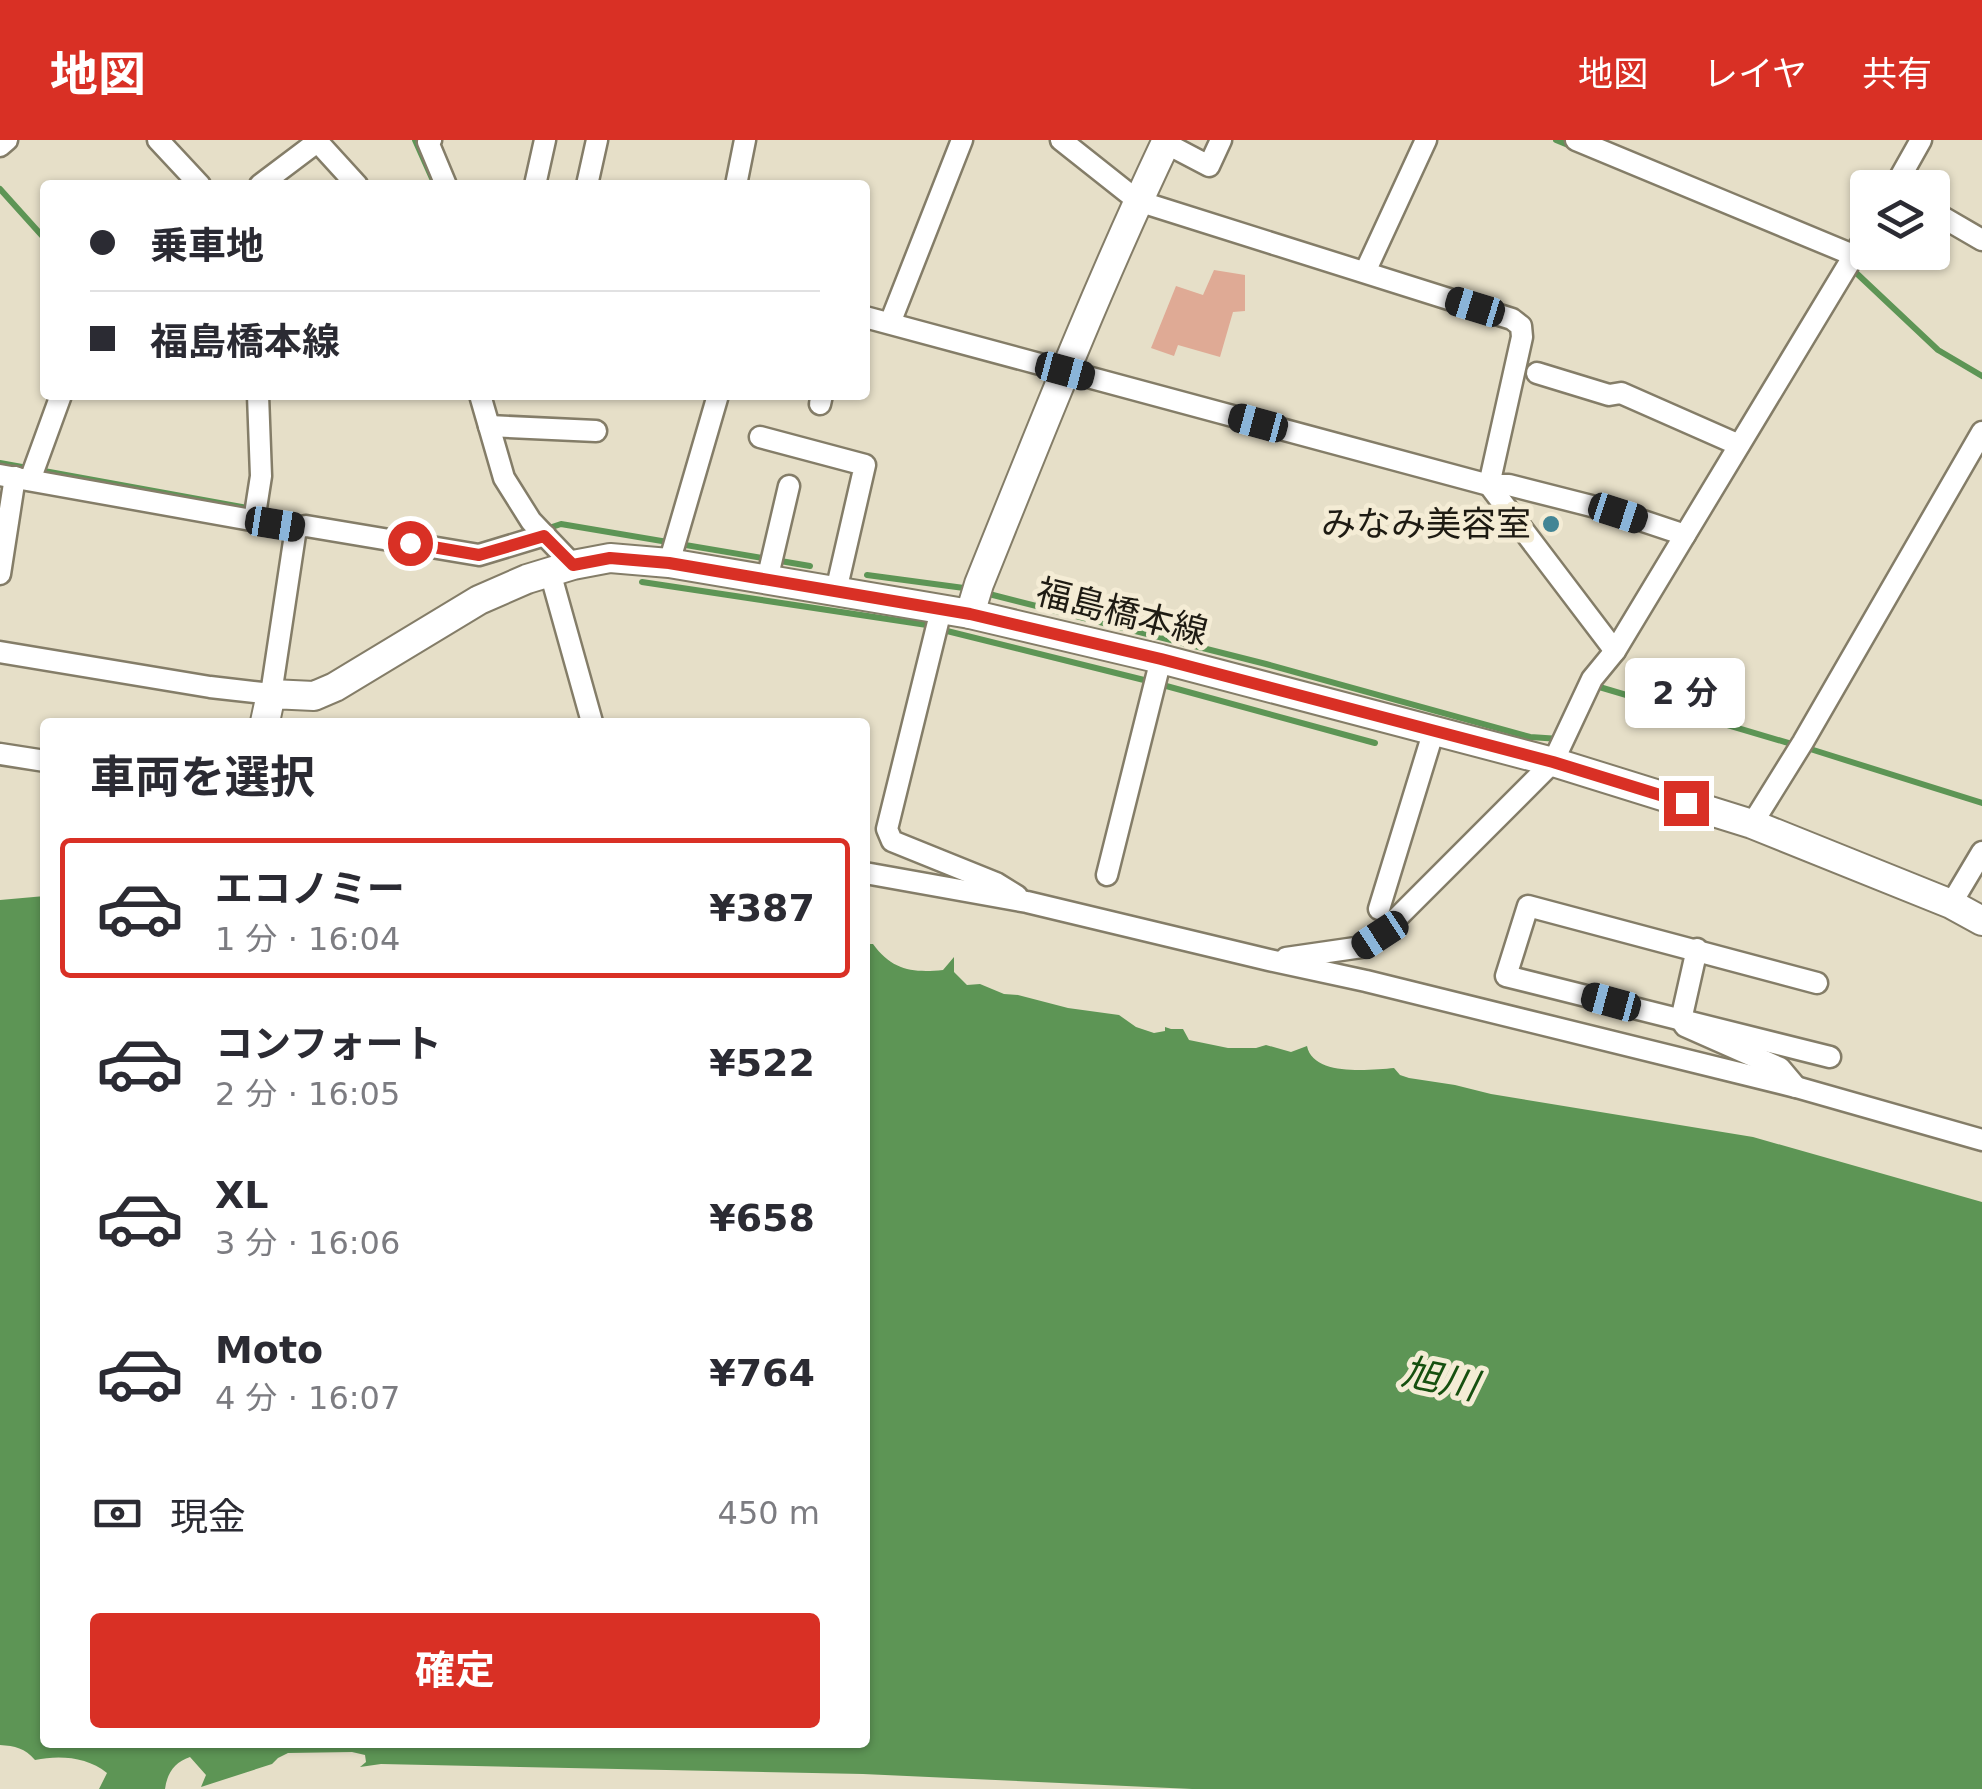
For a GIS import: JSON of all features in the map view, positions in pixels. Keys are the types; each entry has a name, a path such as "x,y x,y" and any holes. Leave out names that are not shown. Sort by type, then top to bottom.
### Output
{"main road":[{"path":"970,614 1065,371 1166,142"},
{"name":"福島橋本線","path":"268,708 336,688 425,631 527,579 610,558 673,550 770,566 836,592 970,614 1157,675 1434,730 1560,747 1951,904 1982,920"}],"street":[{"path":"0,146 7,140"},
{"path":"158,140 195,180"},
{"path":"431,140 428,142 444,180"},
{"path":"536,180 545,140"},
{"path":"588,180 597,140"},
{"path":"737,180 746,140"},
{"path":"890,323 962,140"},
{"path":"1061,140 1138,201 1512,318 1521,326 1522,337 1489,485 1615,651"},
{"path":"1166,142 1209,166 1222,140"},
{"path":"1365,272 1426,140"},
{"path":"1576,140 1850,254"},
{"path":"1904,170 1921,140"},
{"path":"266,180 317,141 352,180"},
{"path":"1950,221 1982,240"},
{"path":"1269,960 1362,947 1380,935 1560,747 1592,679 1615,651 1850,260"},
{"path":"870,318 1489,485 1510,485 1618,513 1685,535"},
{"path":"1537,373 1608,395 1621,392 1739,445"},
{"path":"0,574 22,474 58,400"},
{"path":"255,514 261,476 258,400"},
{"path":"481,400 504,478 562,569 591,718"},
{"path":"673,550 717,400"},
{"path":"489,426 596,431"},
{"path":"1752,824 1982,432"},
{"path":"760,437 865,465 836,592"},
{"path":"22,474 255,514 296,528 306,526 479,555 541,531"},
{"path":"770,566 788,486"},
{"path":"0,652 210,688 268,708 296,528"},
{"path":"942,610 887,829 892,840 996,883 1027,902"},
{"path":"1107,875 1157,675"},
{"path":"1378,910 1434,730"},
{"path":"0,754 40,760"},
{"path":"1951,904 1982,852"},
{"path":"870,874 1027,902 1366,980 1796,1087 1982,1140"},
{"path":"1817,984 1528,906 1506,976 1830,1057"},
{"path":"1697,950 1681,1020 1685,1026 1780,1068 1796,1087"}],"shaded area":[{"path":"1214,270 1245,275 1245,311 1233,312 1220,357 1178,345 1174,356 1151,348 1176,286 1203,295"}],"water":[{"name":"旭川","path":"40,896 40,1748 870,1748 873,944 904,968 943,970 954,957 954,972 967,985 980,984 1004,994 1119,1015 1154,1033 1165,1031 1165,1027 1183,1029 1189,1040 1228,1048 1266,1045 1291,1052 1307,1046 1320,1063 1331,1067 1394,1068 1409,1078 1491,1094 1753,1137 1982,1202 1982,1789 1192,1789 863,1774 381,1764 360,1767 366,1762 365,1755 352,1752 288,1753 272,1764 201,1787 206,1775 190,1757 173,1769 165,1789 99,1789 107,1773 91,1764 63,1758 35,1760 19,1748 0,1745 0,900"}],"waterway":[{"path":"415,140 433,180"},
{"path":"1556,140 1573,147"},
{"path":"0,189 40,233"},
{"path":"1853,270 1938,350 1982,376"},
{"path":"0,463 303,518"},
{"path":"546,529 561,524 810,566"},
{"path":"867,575 964,588"},
{"path":"642,582 927,625"},
{"path":"989,594 1266,664 1530,737 1560,739"},
{"path":"947,631 1375,743"},
{"path":"1596,686 1795,745"},
{"path":"1807,748 1982,803"}],"place":[{"name":"みなみ美容室","path":"1551,524"}],"route":[{"path":"410,543 479,555 544,536 573,565 610,558 669,563 970,614 1161,659 1553,762 1686,803"}]}
